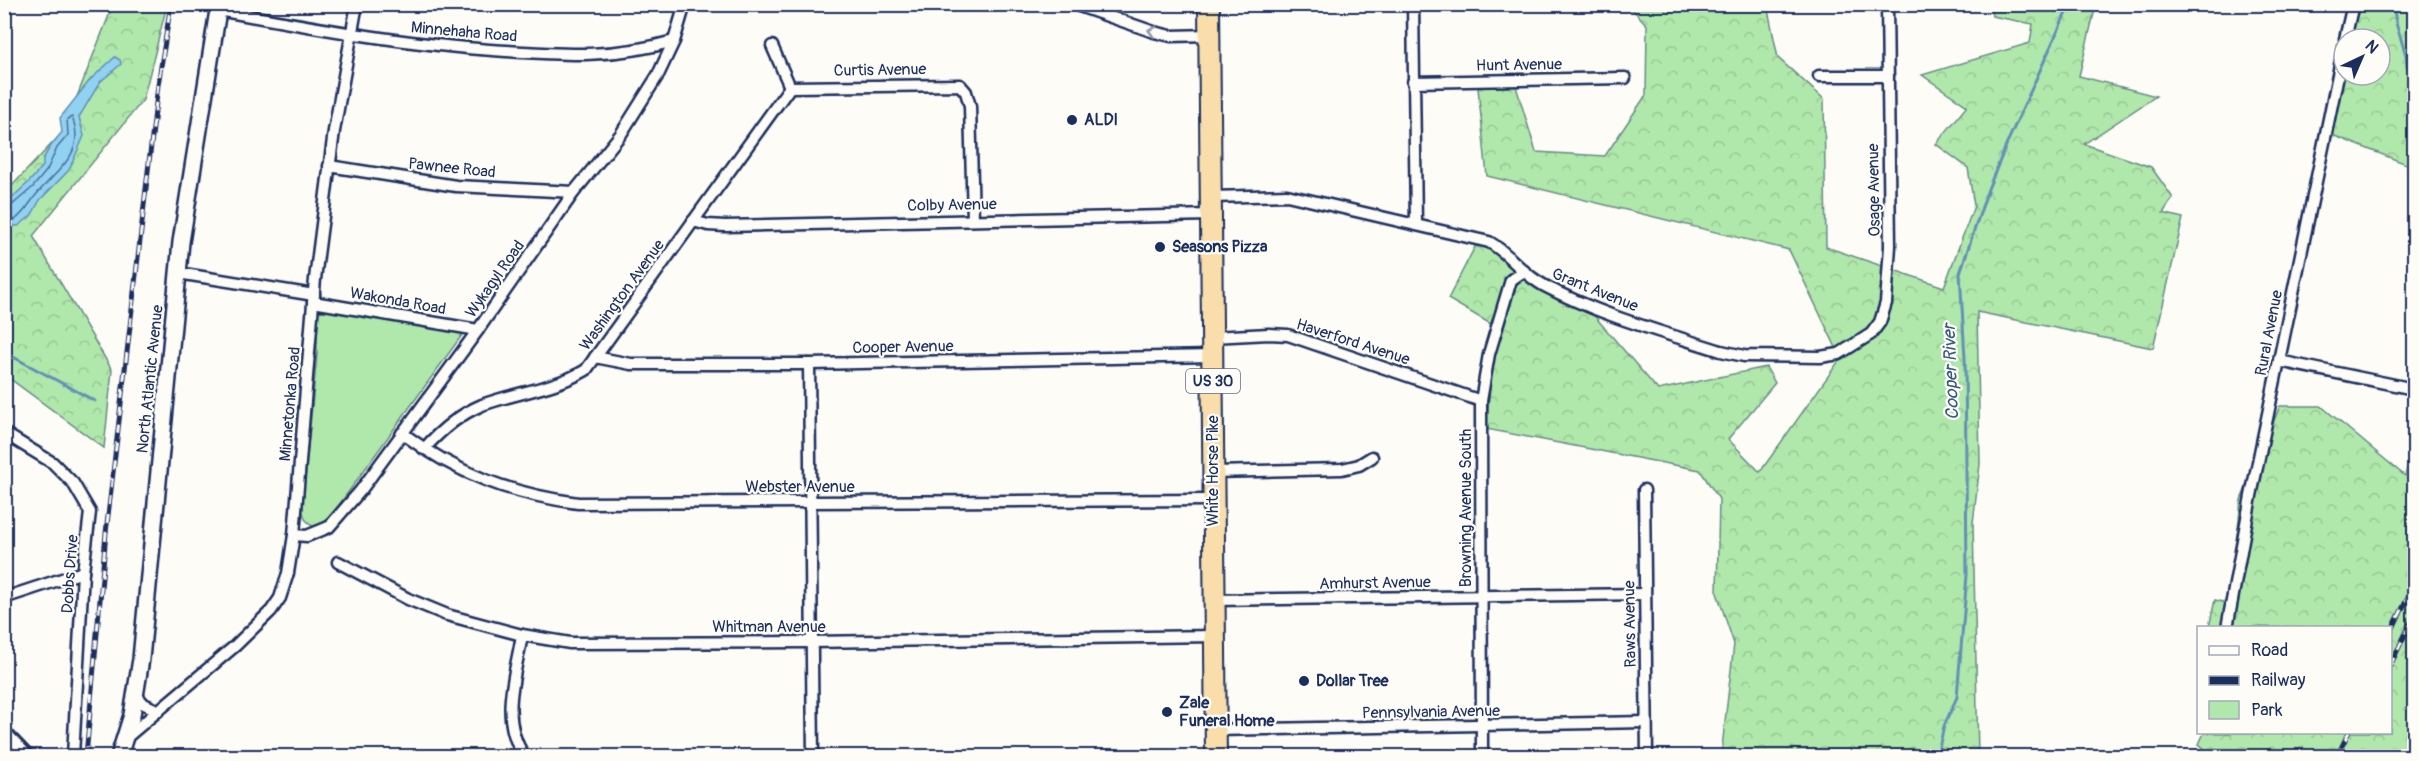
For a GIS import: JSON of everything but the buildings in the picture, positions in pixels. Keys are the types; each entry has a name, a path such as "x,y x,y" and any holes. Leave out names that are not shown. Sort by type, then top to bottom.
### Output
{"highway":[{"name":"White Horse Pike","path":"1209,4 1216,756"}],"street":[{"name":"Minnetonka Road","path":"126,738 235,646 271,611 280,598 288,573 294,535 314,299 329,166 357,4"},
{"name":"Wykagyl Road","path":"294,535 307,536 328,527 361,490 478,330 574,192 621,134 658,75 674,40 685,4"},
{"path":"1073,4 1171,36 1210,35"},
{"path":"1413,4 1416,224"},
{"name":"Osage Avenue","path":"1839,354 1871,334 1880,322 1886,303 1890,246 1887,4"},
{"path":"2348,27 2353,4"},
{"name":"Minnehaha Road","path":"218,7 351,35 438,47 579,56 640,50 674,40"},
{"name":"North Atlantic Avenue","path":"119,756 126,738 136,695 178,273 218,7"},
{"path":"772,46 790,87"},
{"path":"1819,76 1888,76"},
{"name":"Hunt Avenue","path":"1413,82 1625,78"},
{"name":"Curtis Avenue","path":"790,87 960,85 966,92 970,106 973,220"},
{"name":"Washington Avenue","path":"424,449 439,432 472,410 567,381 586,370 790,87"},
{"name":"Rural Avenue","path":"2226,626 2336,87"},
{"name":"Pawnee Road","path":"329,166 456,186 574,192"},
{"name":"Grant Avenue","path":"1211,206 1287,195 1416,224 1489,242 1504,250 1524,271 1541,284 1587,306 1721,351 1744,356 1820,357 1839,354"},
{"name":"Colby Avenue","path":"693,221 725,226 973,220 1211,206"},
{"name":"Browning Avenue South","path":"1482,756 1481,401 1489,354 1511,280 1524,271"},
{"name":"Wakonda Road","path":"178,273 478,330"},
{"name":"Haverford Avenue","path":"1212,347 1288,335 1481,401"},
{"name":"Cooper Avenue","path":"595,357 631,364 809,364 1212,347"},
{"path":"2279,361 2415,389"},
{"path":"809,364 813,756"},
{"name":"Dobbs Drive","path":"4,433 53,463 73,483 90,512 83,572 73,756"},
{"name":"Webster Avenue","path":"402,434 424,449 481,480 514,491 578,503 1213,500"},
{"path":"1213,472 1342,469 1359,465 1372,457"},
{"name":"Raws Avenue","path":"1644,490 1647,756"},
{"name":"Whitman Avenue","path":"338,562 408,599 447,615 522,635 570,643 1216,636"},
{"path":"4,598 83,572"},
{"name":"Amhurst Avenue","path":"1215,600 1644,594"},
{"path":"522,635 509,720 513,738 524,756"},
{"path":"136,695 144,704 157,710"},
{"name":"Pennsylvania Avenue","path":"1216,730 1482,727 1646,722"},
{"path":"4,731 28,756"}],"green space":[{"path":"113,5 167,5 143,100 33,236 112,370 104,448 5,375 5,193 63,132"},
{"path":"1573,5 1767,5 1778,58 1824,99 1826,247 1944,287 1974,206 1968,168 1936,144 1967,106 1922,75 2030,43 2033,24 1992,16 1990,5 2096,5 2079,76 2156,96 2084,144 2151,167 2173,198 2163,213 2183,218 2153,348 1977,312 1980,464 1973,523 1978,756 1721,756 1734,644 1717,593 1719,499 1700,470 1486,429 1496,327 1448,299 1481,235 1585,305 1658,390 1766,367 1775,383 1728,439 1760,472 1841,358 1789,250 1487,176 1478,88 1515,83 1536,152 1605,156 1646,95 1647,25 1633,10 1572,10"},
{"path":"2355,5 2414,5 2414,167 2327,133 2337,87 2392,87 2392,27 2350,27"},
{"path":"330,310 459,321 462,335 328,520 320,526 312,526 305,519 302,509 317,355 317,312"},
{"path":"2280,406 2321,406 2405,476 2410,456 2414,456 2414,756 2213,756 2199,744 2204,734 2392,734 2392,626 2209,626 2215,600 2230,604 2241,500"}],"water":[{"path":"115,57 120,60 121,64 100,82 79,117 84,136 69,170 40,200 31,216 18,226 13,226 7,222 5,204 43,166 43,159 62,132 60,118 90,80"}],"waterway":[{"name":"Cooper River","path":"1937,756 1944,726 1957,697 1967,575 1965,358 1960,273 1988,189 2070,4"},
{"path":"2393,4 2407,66 2414,86"},
{"path":"4,352 95,401"}],"railway":[{"path":"86,756 106,533 158,85 171,4"},
{"path":"2392,630 2414,585"},
{"path":"2392,662 2414,616"},
{"path":"2337,756 2348,734"}],"place":[{"name":"ALDI","path":"1072,120"},
{"name":"Seasons Pizza","path":"1160,247"},
{"name":"Dollar Tree","path":"1304,681"},
{"name":"Zale Funeral Home","path":"1167,712"}]}
